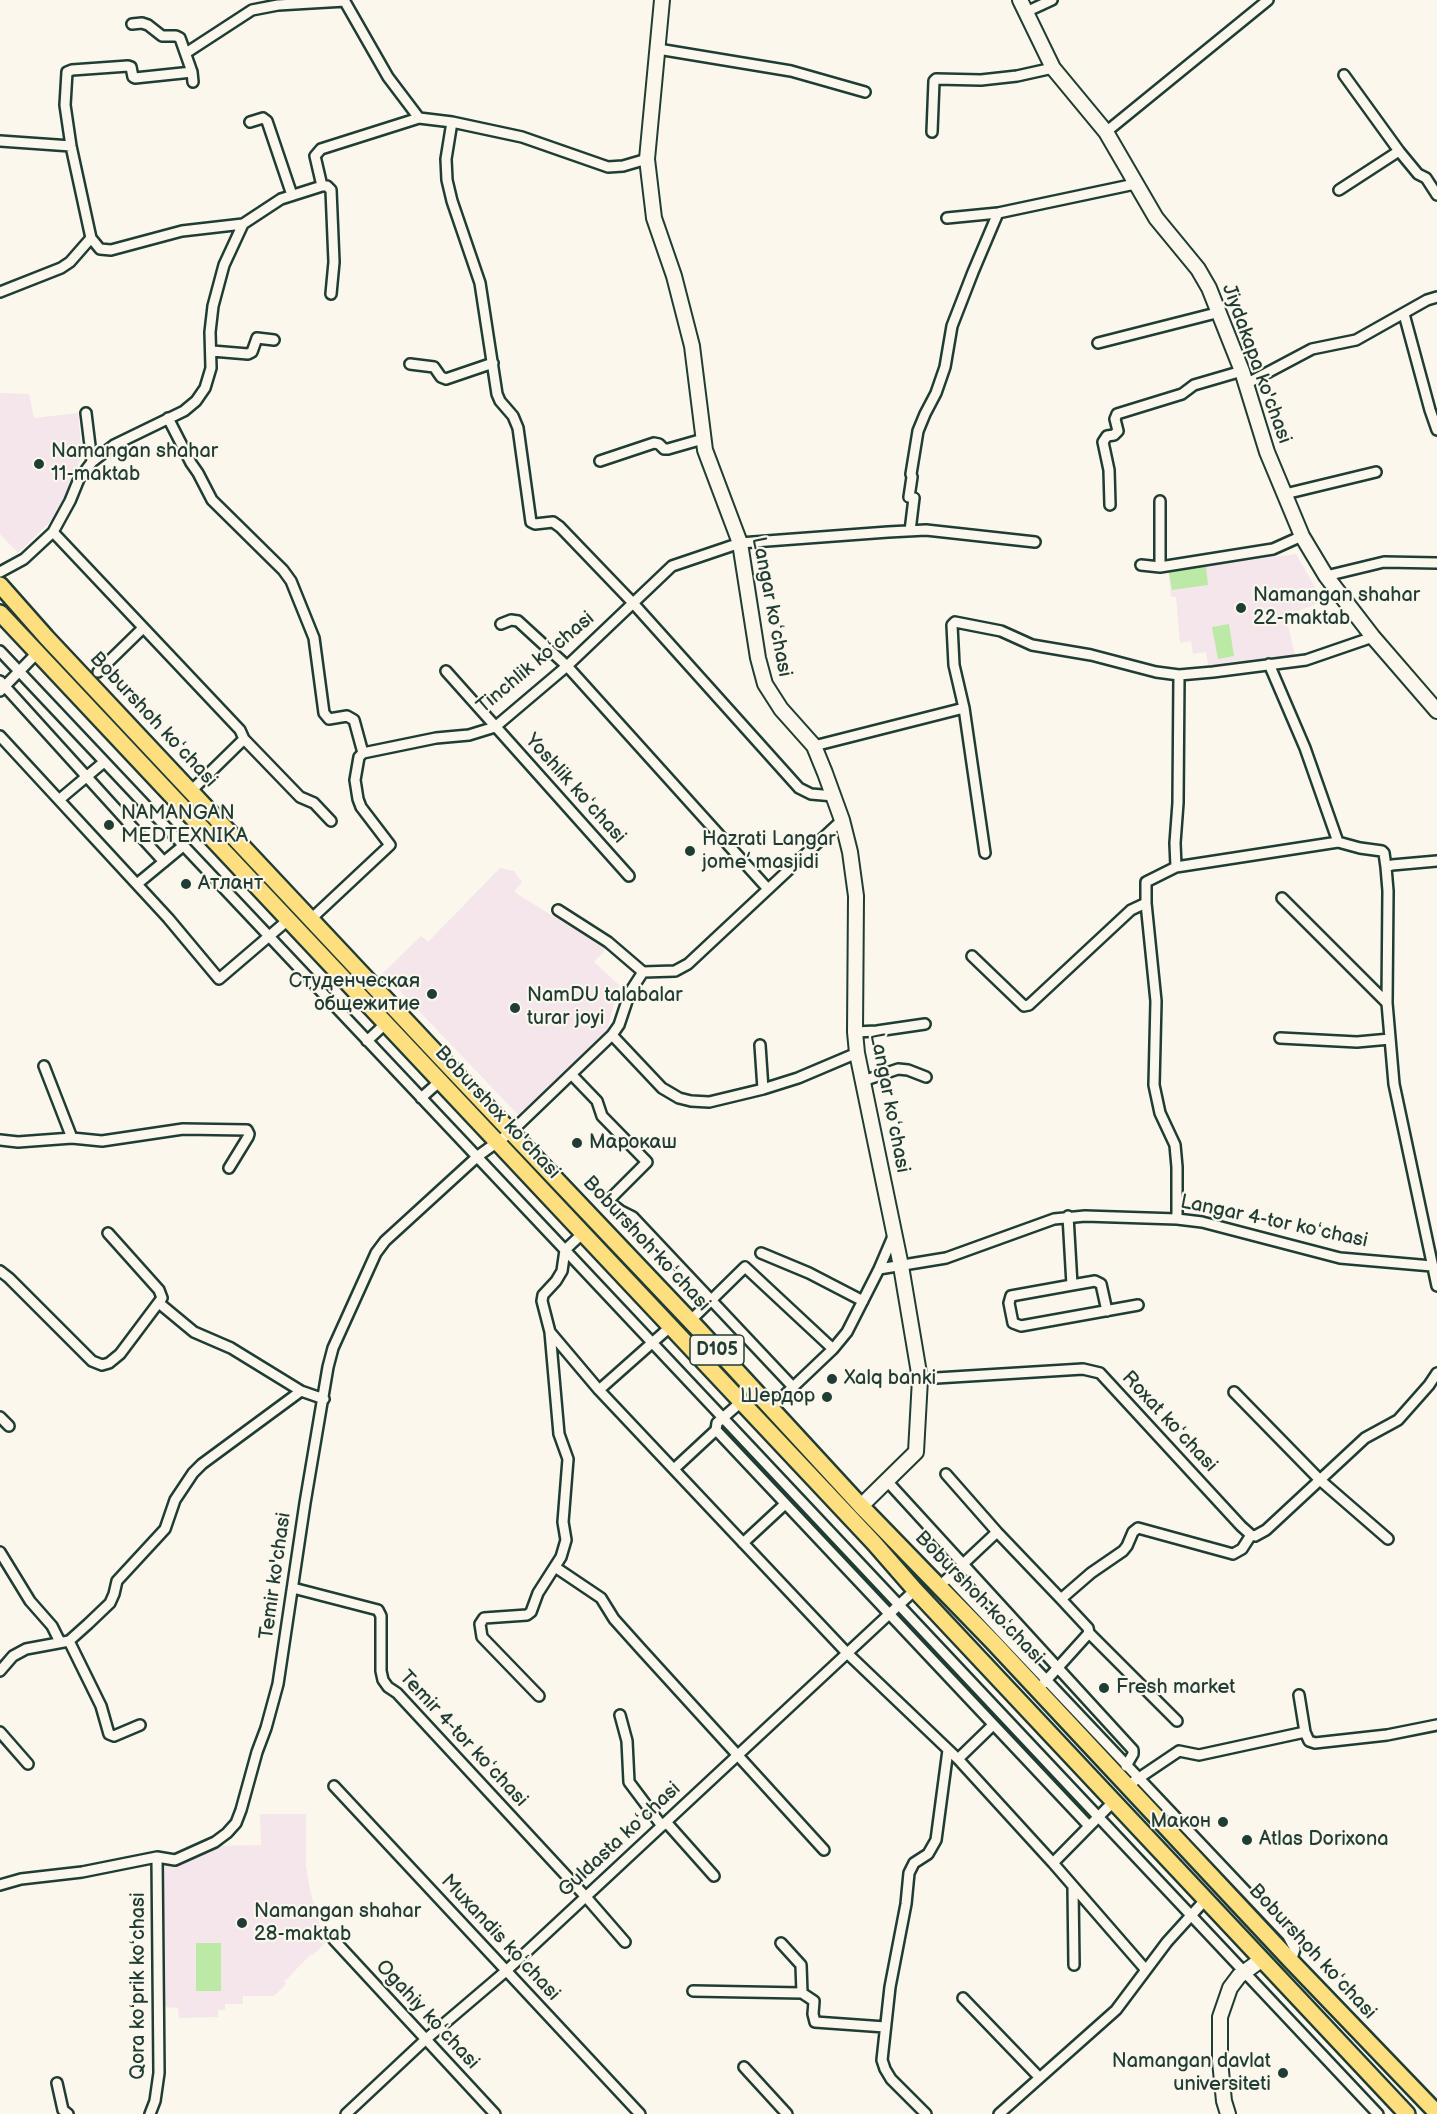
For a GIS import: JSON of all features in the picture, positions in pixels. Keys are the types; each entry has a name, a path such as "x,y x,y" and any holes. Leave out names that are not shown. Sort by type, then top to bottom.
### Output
{"main road":[{"name":"Boburshoh koʻchasi","path":"0,585 46,637 690,1321 861,1506 944,1582 1042,1685 1291,1962 1437,2113"},
{"name":"Boburshox ko'chasi","path":"0,613 1407,2114"}],"street":[{"name":"Langar koʻchasi","path":"662,0 647,159 654,218 674,276 692,346 705,450 740,543 765,684 781,710 814,746 834,796 850,852 856,896 855,1032 857,1053 901,1266 920,1379 916,1452 861,1506"},
{"path":"1023,6 1052,0"},
{"path":"1106,132 1268,0"},
{"path":"186,53 252,10 278,5 345,1 388,77 419,118"},
{"name":"Jiydakapa ko'chasi","path":"1023,6 1053,68 1106,132 1156,218 1198,269 1209,288 1244,377 1267,452 1302,536 1326,576 1372,637 1436,709"},
{"path":"132,24 142,23 162,36 178,37 186,53 193,77 135,78 131,67 128,66 68,70 65,105 90,238 100,249 111,250 182,231 243,224 281,199 327,186 331,190 333,262 331,294"},
{"path":"658,49 791,71 865,92"},
{"path":"932,132 934,81 936,79 981,80 1017,76 1053,68"},
{"path":"1344,75 1398,151 1418,174 1426,178 1437,195"},
{"path":"250,122 263,118 267,121 292,195"},
{"path":"322,186 315,156 321,149 419,118 452,122 522,137 608,167 623,166 647,159"},
{"path":"452,122 446,159 447,180 480,283 497,394 500,402 513,416 518,428 531,522 535,524 553,522 560,527 633,603 799,788 811,794 834,796"},
{"path":"0,141 71,146"},
{"path":"1339,190 1398,151"},
{"path":"947,218 998,213 1135,184"},
{"path":"910,531 914,498 909,497 918,431 942,376 956,317 998,213"},
{"path":"0,572 24,559 53,532 79,479 92,462 114,445 184,411 206,388 211,368 210,332 213,306 224,265 243,224"},
{"path":"0,291 61,268 70,262 90,238"},
{"path":"1110,505 1109,470 1103,442 1107,436 1114,435 1118,431 1115,419 1117,414 1182,394 1194,385 1244,377 1312,349 1356,340 1427,300 1437,297"},
{"path":"1098,342 1220,312"},
{"path":"1404,314 1434,427 1437,430"},
{"path":"212,351 248,354 252,352 256,338 274,340"},
{"path":"410,364 434,367 441,377 446,379 493,363"},
{"path":"86,413 92,462"},
{"path":"168,418 190,464 198,473 212,500 283,570 291,581 314,638 324,712 329,719 347,716 354,720 363,753 356,765 355,780 358,799 361,807 390,845 311,919"},
{"path":"600,461 654,443 668,450 703,439"},
{"path":"1285,494 1376,472"},
{"path":"1160,501 1160,567"},
{"name":"Tinchlik koʻchasi","path":"363,753 436,738 469,735 495,727 567,666 672,566 740,543 926,530 1035,542"},
{"path":"53,532 240,730 244,739 300,797 314,803 331,820"},
{"path":"1141,565 1160,567 1273,549 1302,536"},
{"path":"1326,576 1384,562 1437,563"},
{"path":"501,624 511,620 518,621 567,666 768,889"},
{"path":"985,853 964,708 954,665 952,625 955,622 1001,631 1032,645 1091,655 1156,672 1179,675 1305,660 1372,637"},
{"path":"98,672 142,628"},
{"path":"0,651 1378,2114"},
{"path":"37,652 1,686 87,776 164,862"},
{"path":"1269,664 1305,748 1338,842"},
{"name":"Yoshlik koʻchasi","path":"446,671 629,876"},
{"path":"1176,867 1179,675"},
{"path":"814,746 964,708"},
{"path":"0,736 60,799 219,979 288,920"},
{"path":"191,791 244,739"},
{"path":"60,799 104,762"},
{"path":"558,910 608,942 643,972 675,971 688,964 842,820"},
{"path":"1177,1219 1178,1167 1175,1145 1160,1113 1154,1086 1156,1001 1146,882 1176,867 1338,842 1382,851 1388,891 1387,1004 1394,1084 1437,1286"},
{"path":"137,885 183,846"},
{"path":"1386,867 1437,861"},
{"path":"1282,898 1387,1004"},
{"path":"972,956 1024,1006 1029,1005 1131,910 1146,903"},
{"name":"Temir ko'chasi","path":"0,1885 21,1878 82,1872 158,1857 174,1860 215,1842 236,1823 276,1692 304,1503 328,1367 333,1347 376,1253 385,1241 478,1156 511,1132 612,1035 619,1025 630,992 643,972"},
{"path":"367,1041 385,1024"},
{"path":"855,1032 925,1024"},
{"path":"612,1035 662,1088 679,1098 709,1102 798,1078 857,1053"},
{"path":"1280,1038 1357,1042 1390,1039"},
{"path":"760,1045 763,1089"},
{"path":"44,1066 72,1138"},
{"path":"863,1081 898,1069 927,1077"},
{"path":"572,1075 597,1101 602,1116 647,1162 608,1201 633,1217 793,1387"},
{"path":"421,1098 439,1082"},
{"path":"0,1140 18,1142 72,1138 102,1141 183,1129 247,1130 248,1137 229,1168"},
{"path":"1068,1216 1072,1285"},
{"name":"Langar 4-tor koʻchasi","path":"879,1269 946,1258 1068,1216 1177,1219 1202,1222 1340,1258 1432,1266"},
{"path":"0,1271 92,1360 102,1365 109,1363 120,1354 162,1298 159,1290 108,1233"},
{"path":"771,1408 834,1350 847,1332 879,1269 894,1233"},
{"path":"538,1696 482,1637 480,1624 484,1618 527,1615 531,1612 538,1593 561,1557 566,1540 563,1522 568,1459 559,1434 550,1332 542,1301 543,1295 556,1281 562,1270 565,1250 582,1234"},
{"path":"761,1253 863,1300"},
{"path":"690,1321 745,1267 834,1350"},
{"path":"1107,1311 1101,1284 1095,1281 1011,1296 1009,1303 1013,1323 1021,1326 1107,1311 1138,1305"},
{"path":"159,1303 194,1332 231,1348 301,1390 324,1399"},
{"path":"599,1390 670,1327"},
{"path":"550,1332 599,1390 743,1543 848,1653 958,1760 1053,1863 1146,1970"},
{"name":"Roxat koʻchasi","path":"920,1379 1083,1369 1100,1373 1251,1535"},
{"path":"1061,1599 1091,1573 1123,1551 1133,1532 1138,1528 1233,1554 1242,1548 1251,1535 1255,1536 1266,1530 1365,1438 1398,1420 1437,1373"},
{"path":"0,1671 13,1656 26,1649 64,1642 110,1603 117,1581 165,1529 175,1500 193,1473 301,1390"},
{"path":"1234,1392 1320,1480 1388,1539"},
{"path":"674,1469 716,1430 716,1425 741,1402"},
{"path":"0,1416 9,1426"},
{"path":"716,1430 1089,1826"},
{"path":"946,1474 997,1532 1088,1628 1089,1633 1177,1721"},
{"path":"887,1481 1133,1750 1126,1766"},
{"path":"743,1543 785,1504"},
{"path":"944,1582 997,1532"},
{"path":"0,1552 30,1601 64,1642 100,1706 109,1734 114,1736 140,1725"},
{"path":"555,1567 601,1598 621,1626 824,1850"},
{"name":"Temir 4-tor koʻchasi","path":"293,1588 378,1610 381,1616 381,1671 388,1687 397,1693 625,1942"},
{"name":"Guldasta koʻchasi","path":"350,2113 425,2040 506,1971 915,1590"},
{"path":"1042,1685 1089,1633"},
{"path":"1299,1695 1305,1732 1309,1741 1315,1743 1387,1735 1437,1725"},
{"path":"1089,1703 1073,1718 1126,1766 1132,1783 1179,1751 1199,1755 1305,1732"},
{"path":"620,1715 627,1741 629,1782 664,1824 714,1876"},
{"path":"958,1760 993,1725"},
{"path":"0,1732 28,1764"},
{"path":"926,2114 891,2079 882,2060 909,1873 914,1863 928,1854 936,1840 948,1750"},
{"name":"Muxandis koʻchasi","path":"334,1786 640,2114"},
{"path":"1053,1863 1114,1801"},
{"path":"1148,1870 1164,1854"},
{"name":"Qora koʻprik koʻchasi","path":"154,2113 159,2073 158,1857"},
{"path":"1073,1887 1074,1965"},
{"path":"999,2114 1116,2010 1167,1942 1206,1899"},
{"path":"1217,1944 1233,1929"},
{"name":"Ogahiy koʻchasi","path":"334,1940 495,2114"},
{"path":"781,1943 801,1965 802,1993"},
{"path":"1228,2114 1224,2101 1220,2061 1220,2017 1230,1988 1245,1972 1262,1960"},
{"path":"693,1991 802,1993 814,2001 815,2022 885,2027"},
{"path":"963,1998 1039,2077"},
{"path":"1306,2038 1321,2023"},
{"path":"744,2067 787,2114"},
{"path":"57,2083 63,2110 68,2114"}],"shaded area":[{"name":"Namangan shahar 11-maktab","path":"0,393 29,394 34,418 78,413 82,455 60,512 18,553 0,534"},
{"name":"Namangan shahar 22-maktab","path":"1296,554 1323,601 1286,616 1295,656 1209,669 1206,652 1193,654 1191,641 1180,643 1176,597 1171,597 1168,571"},
{"name":"NamDU talabalar turar joyi","path":"500,868 514,871 522,882 514,892 606,949 594,962 619,985 607,1031 518,1115 383,973 421,936 428,942"},
{"name":"Namangan shahar 28-maktab","path":"260,1814 306,1814 306,1866 310,1890 325,1943 284,1982 286,1984 274,1996 243,1996 243,2004 225,2004 225,2010 218,2010 218,2017 179,2018 178,2008 164,2007 164,1863 175,1862 215,1846 261,1845"}],"green space":[{"path":"1206,566 1208,585 1172,590 1169,572"},
{"path":"1229,624 1234,656 1218,659 1212,627"},
{"path":"196,1943 221,1943 221,1991 196,1991"}],"place":[{"name":"Namangan shahar 11-maktab","path":"39,464"},
{"name":"Namangan shahar 22-maktab","path":"1241,608"},
{"name":"NAMANGAN MEDTEXNIKA","path":"109,825"},
{"name":"Hazrati Langar jome’ masjidi","path":"690,851"},
{"name":"Атлант","path":"186,884"},
{"name":"Студенческая общежитие","path":"432,994"},
{"name":"NamDU talabalar turar joyi","path":"515,1008"},
{"name":"Марокаш","path":"577,1143"},
{"name":"Xalq banki","path":"832,1379"},
{"name":"Шердор","path":"827,1397"},
{"name":"Fresh market","path":"1104,1688"},
{"name":"Макон","path":"1223,1822"},
{"name":"Atlas Dorixona","path":"1247,1840"},
{"name":"Namangan shahar 28-maktab","path":"242,1923"},
{"name":"Namangan davlat universiteti","path":"1283,2073"}]}
